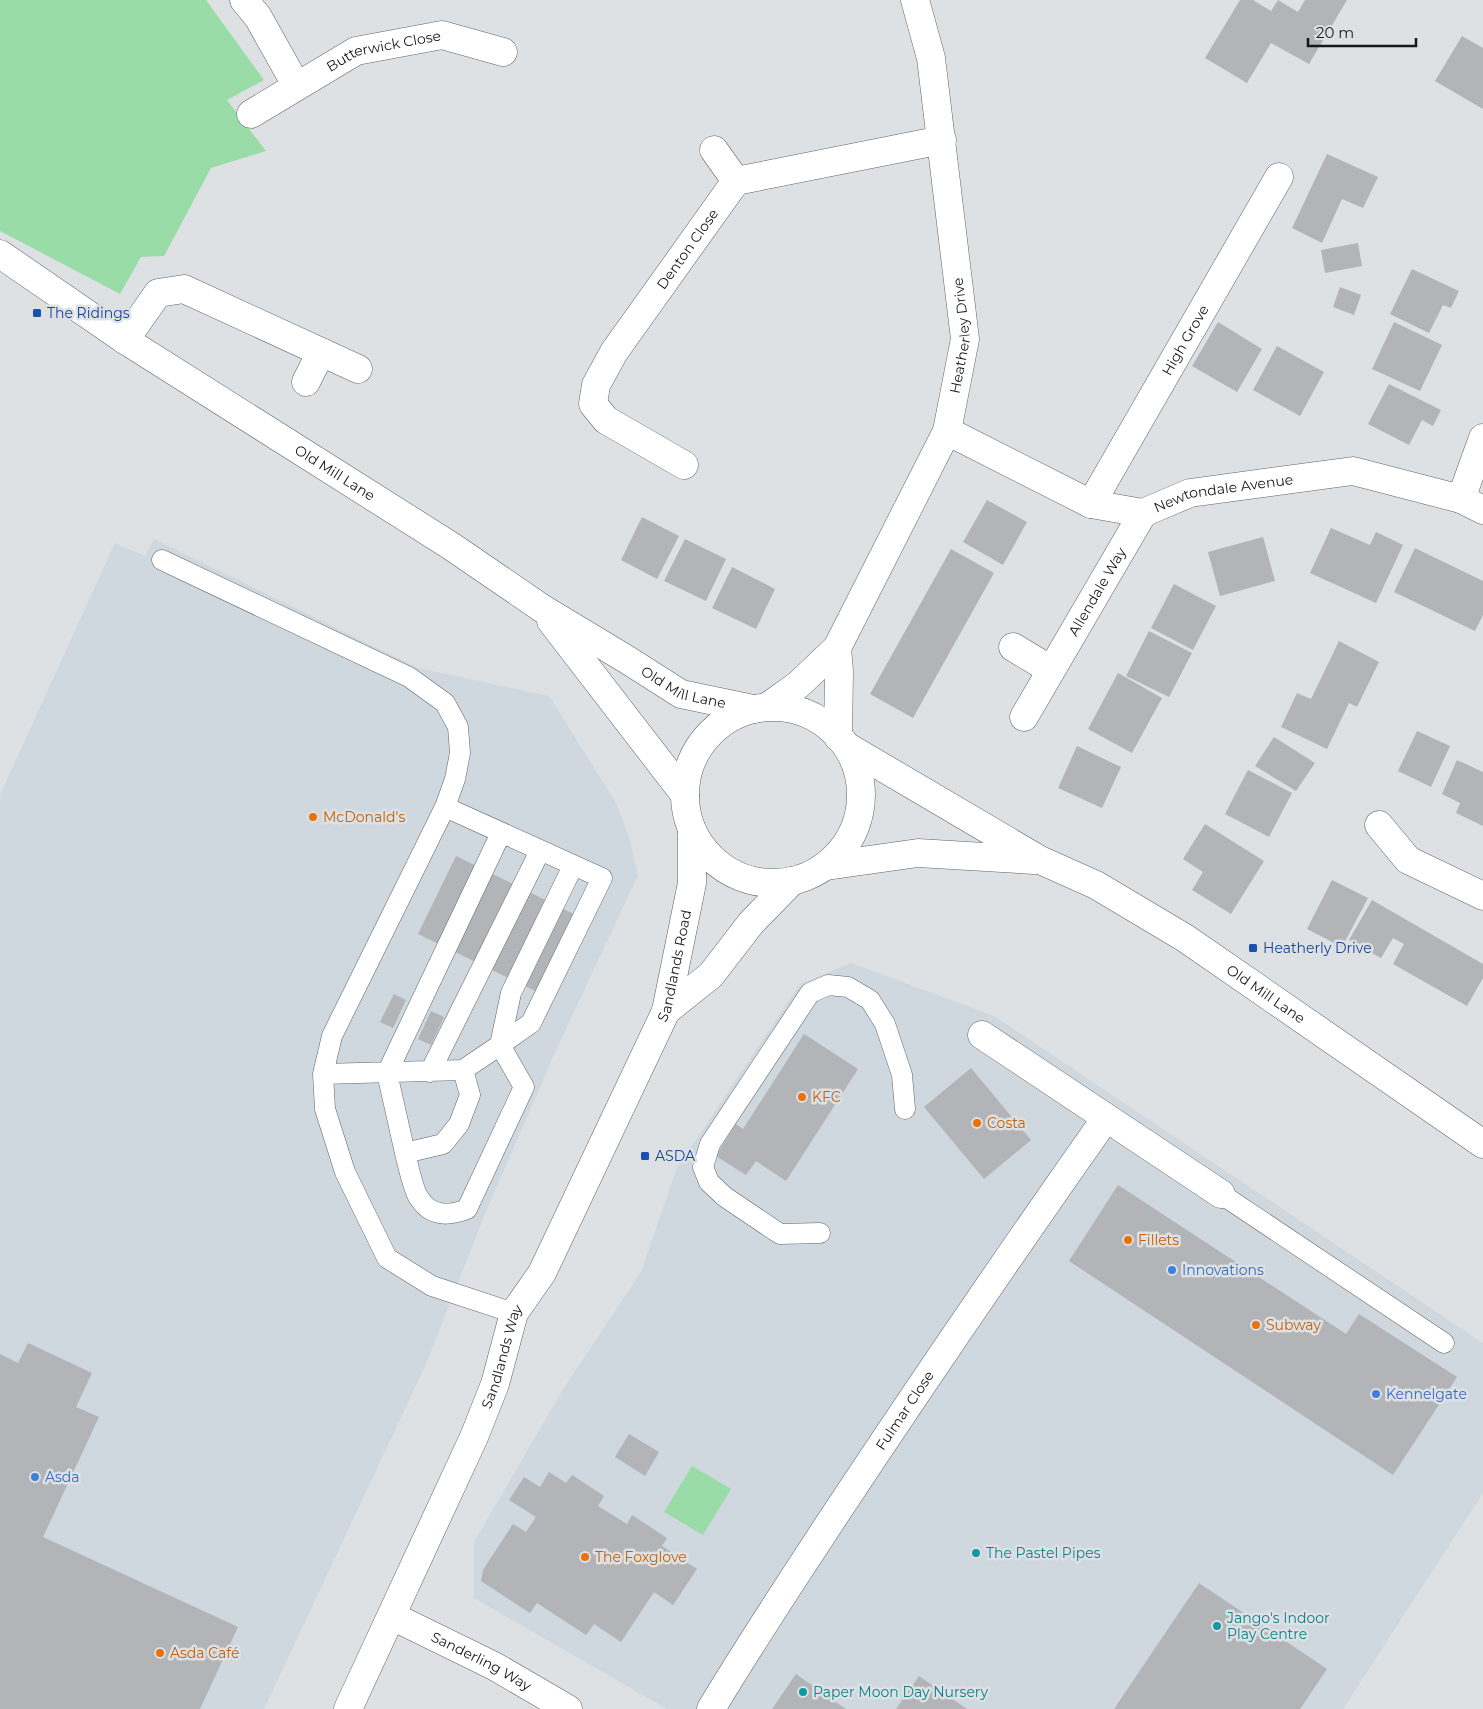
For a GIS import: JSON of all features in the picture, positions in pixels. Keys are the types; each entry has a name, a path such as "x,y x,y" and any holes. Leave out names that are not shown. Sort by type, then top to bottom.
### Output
{"street":[{"path":"244,0 258,18 296,86"},
{"name":"Heatherley Drive","path":"760,708 798,685 837,648 947,431 964,339 931,58 915,0"},
{"name":"Butterwick Close","path":"251,114 356,51 442,35 503,52"},
{"path":"714,150 736,181 942,140"},
{"name":"High Grove","path":"1091,504 1279,178"},
{"name":"Denton Close","path":"684,465 606,420 593,404 596,386 614,352 736,181"},
{"name":"Old Mill Lane","path":"0,254 125,340 451,546 543,610 681,694 760,708 794,710 814,717 827,725 843,742 852,756 860,779 861,804 855,828 843,849 826,866 792,881 762,883 733,874 709,856 692,831 686,813 685,795 688,772 697,750 712,731 731,718 760,708"},
{"path":"125,340 158,293 184,289 358,369"},
{"path":"306,382 321,352"},
{"name":"Newtondale Avenue","path":"947,431 1091,504 1143,513 1190,493 1353,471 1472,504"},
{"path":"1472,504 1483,438"},
{"name":"Allendale Way","path":"1024,717 1143,513"},
{"name":"Old Mill Lane","path":"543,610 685,795"},
{"path":"1013,647 1051,670"},
{"path":"837,648 843,742"},
{"name":"Old Mill Lane","path":"843,742 1040,860 1096,885 1185,938 1483,1144"},
{"path":"1379,826 1408,860 1483,896"},
{"name":"Sandlands Road","path":"666,1011 692,883 692,831"},
{"name":"Old Mill Lane","path":"826,866 918,853 1040,860"},
{"name":"Sandlands Road","path":"666,1011 710,975 751,923 792,881"},
{"name":"Sandlands Way","path":"348,1709 474,1437 496,1384 514,1313 542,1273 666,1011"},
{"path":"982,1034 1221,1194"},
{"name":"Fulmar Close","path":"711,1709 866,1468 988,1286 1106,1118"},
{"name":"Sanderling Way","path":"392,1616 494,1666 568,1709"}],"lane":[{"path":"162,560 409,677 445,703 458,727 460,753 455,779 445,807 332,1036 323,1074 324,1109 345,1172 387,1258 432,1286 514,1313"},
{"path":"323,1074 463,1070 500,1045 531,1023 602,878 445,807"},
{"path":"501,833 387,1073 405,1153 418,1197 428,1207 440,1214 454,1214 467,1209 524,1087 500,1045 511,993 574,866"},
{"path":"430,1072 540,851"},
{"path":"820,1233 780,1234 725,1197 709,1182 704,1167 710,1144 810,993 828,985 848,986 870,1000 885,1024 900,1068 905,1109"},
{"path":"405,1153 443,1144 459,1124 470,1095 463,1070"},
{"path":"1221,1194 1444,1343"}],"shaded area":[{"path":"154,539 418,668 549,696 615,801 629,837 638,875 552,1059 485,1214 426,1364 264,1709 0,1709 0,795 115,543 145,556"},
{"path":"851,963 994,1016 1483,1343 1483,1493 1343,1709 667,1709 474,1598 474,1542 562,1391 641,1272 676,1170 800,984"}],"green space":[{"path":"0,0 206,0 264,80 227,100 266,151 211,168 164,256 141,257 120,294 0,231"},
{"path":"692,1466 731,1489 703,1535 664,1512"}],"building":[{"path":"1240,0 1253,0 1271,11 1278,0 1298,12 1305,0 1347,0 1309,64 1271,43 1247,83 1205,58"},
{"path":"1462,36 1483,48 1483,109 1435,81"},
{"path":"1327,154 1378,177 1363,208 1342,199 1322,243 1292,228"},
{"path":"1358,243 1362,266 1325,273 1321,250"},
{"path":"1412,269 1459,291 1451,308 1443,305 1429,333 1390,314"},
{"path":"1340,287 1361,295 1354,315 1333,307"},
{"path":"1218,322 1262,349 1237,392 1192,366"},
{"path":"1394,322 1442,345 1420,391 1372,369"},
{"path":"1277,346 1324,372 1300,416 1253,390"},
{"path":"1389,384 1441,410 1433,426 1422,420 1409,445 1368,424"},
{"path":"987,500 1027,522 1003,565 963,542"},
{"path":"642,517 679,536 657,579 621,560"},
{"path":"1331,528 1370,545 1376,532 1403,545 1376,603 1310,573"},
{"path":"1263,537 1275,581 1220,596 1208,552"},
{"path":"685,539 726,559 706,601 664,581"},
{"path":"1415,548 1483,581 1483,615 1475,631 1394,592"},
{"path":"951,549 994,573 913,718 870,694"},
{"path":"732,567 775,589 756,629 712,608"},
{"path":"1174,584 1216,606 1193,650 1151,628"},
{"path":"1149,631 1192,653 1169,697 1126,676"},
{"path":"1339,641 1379,662 1357,707 1349,703 1327,749 1281,727 1297,693 1311,699"},
{"path":"1118,673 1162,698 1132,753 1088,729"},
{"path":"1417,731 1450,746 1431,787 1398,771"},
{"path":"1274,737 1315,763 1296,791 1255,766"},
{"path":"1077,746 1121,767 1102,808 1058,788"},
{"path":"1457,760 1483,772 1483,826 1456,813 1460,803 1442,794"},
{"path":"1248,770 1292,793 1269,837 1225,814"},
{"path":"1205,824 1264,861 1231,914 1192,890 1203,872 1183,859"},
{"path":"456,856 590,922 552,999 418,934"},
{"path":"1332,880 1368,898 1342,947 1307,929"},
{"path":"1372,900 1483,964 1483,978 1467,1006 1393,964 1404,944 1393,938 1381,958 1349,940"},
{"path":"394,994 406,1000 393,1028 380,1022"},
{"path":"431,1011 444,1017 431,1045 418,1039"},
{"name":"KFC","path":"804,1034 858,1069 786,1181 756,1161 746,1175 716,1156 736,1124 743,1129"},
{"name":"Costa","path":"971,1068 1031,1140 984,1179 924,1107"},
{"path":"1118,1185 1346,1334 1359,1314 1457,1377 1393,1475 1069,1261"},
{"name":"Asda","path":"28,1343 92,1373 76,1407 99,1417 43,1537 238,1627 200,1709 0,1709 0,1354 18,1363"},
{"path":"629,1434 659,1452 645,1476 615,1457"},
{"name":"The Foxglove","path":"549,1472 566,1483 572,1475 604,1496 598,1506 627,1524 632,1515 667,1538 662,1546 697,1569 673,1605 654,1592 621,1642 594,1624 586,1635 537,1603 530,1613 481,1581 483,1570 513,1524 526,1532 536,1517 509,1500 524,1477 540,1487"},
{"name":"Jango's Indoor Play Centre","path":"1199,1583 1327,1669 1300,1709 1114,1709"},
{"name":"Paper Moon Day Nursery","path":"796,1674 846,1709 772,1709"},
{"name":"Paper Moon Day Nursery","path":"919,1676 967,1709 896,1709"}],"place":[{"name":"The Ridings","path":"37,313"},
{"name":"McDonald's","path":"313,817"},
{"name":"Heatherly Drive","path":"1253,948"},
{"name":"KFC","path":"802,1097"},
{"name":"Costa","path":"977,1123"},
{"name":"ASDA","path":"645,1156"},
{"name":"Fillets","path":"1128,1240"},
{"name":"Innovations","path":"1172,1270"},
{"name":"Subway","path":"1256,1325"},
{"name":"Kennelgate","path":"1376,1394"},
{"name":"Asda","path":"35,1477"},
{"name":"The Pastel Pipes","path":"976,1553"},
{"name":"The Foxglove","path":"585,1557"},
{"name":"Jango's Indoor Play Centre","path":"1217,1626"},
{"name":"Asda Café","path":"160,1653"},
{"name":"Paper Moon Day Nursery","path":"803,1692"}]}
